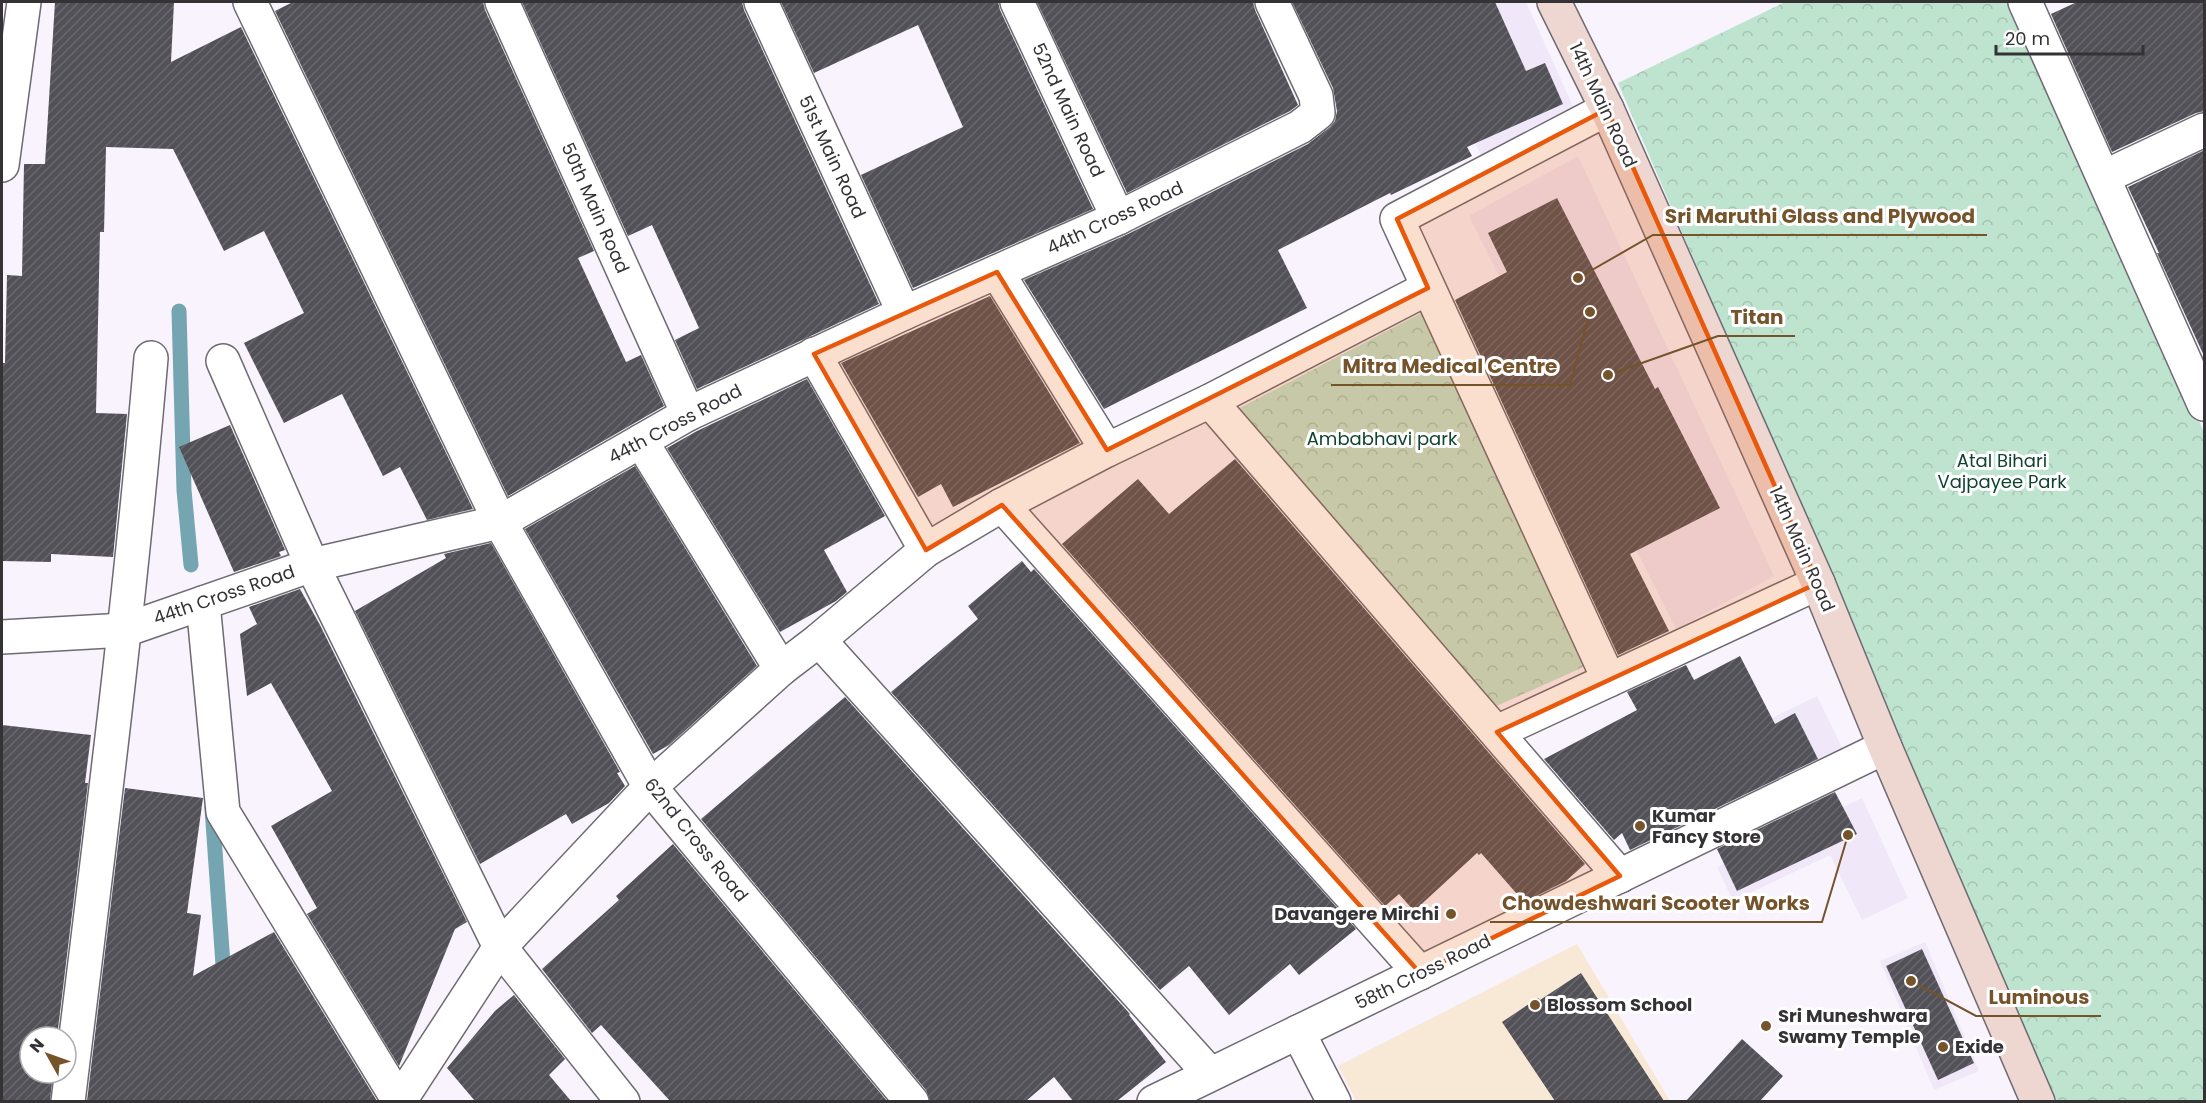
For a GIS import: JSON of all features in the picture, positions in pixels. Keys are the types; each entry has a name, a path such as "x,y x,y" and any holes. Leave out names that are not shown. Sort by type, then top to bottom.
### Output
{"main road":[{"name":"14th Main Road","path":"1554,2 1607,109 1818,584 2038,1101"}],"street":[{"path":"2,165 24,2"},
{"name":"62nd Cross Road","path":"250,2 500,522 650,787 912,1101"},
{"name":"50th Main Road","path":"502,2 688,414"},
{"name":"51st Main Road","path":"761,2 904,313"},
{"name":"52nd Main Road","path":"1017,2 1118,218"},
{"name":"44th Cross Road","path":"2,637 125,630 312,565 500,522 688,414 814,354 1118,218 1300,127 1318,113 1316,96 1272,2"},
{"path":"2026,2 2104,177 2191,339 2205,404"},
{"path":"1607,109 1397,219 1609,680"},
{"path":"2104,177 2205,129"},
{"path":"998,272 1107,450"},
{"path":"203,603 223,812 399,1101 500,947 650,787 781,669 926,550 1002,505 1107,450 1428,288"},
{"path":"814,354 926,550"},
{"path":"68,1101 125,630 152,358"},
{"path":"223,361 312,565 500,947 623,1101"},
{"path":"1210,400 1620,876"},
{"path":"641,441 781,669"},
{"path":"1002,505 1420,973"},
{"path":"1497,732 1818,584"},
{"path":"819,640 1210,1074"},
{"name":"58th Cross Road","path":"1154,1101 1886,747"},
{"path":"1299,1032 1334,1101"}],"highlighted area":[{"path":"1607,109 1818,583 1497,732 1620,876 1420,973 1002,505 926,550 814,354 997,272 1107,450 1428,288 1397,219"}],"shaded area":[{"path":"1410,2 1526,2 1576,113 1483,160"},
{"path":"1578,156 1774,576 1676,629 1469,216"},
{"path":"1817,696 1848,760 1762,802 1731,738"},
{"path":"1862,798 1908,898 1862,920 1830,855 1733,901 1717,867"},
{"path":"1925,942 1979,1071 1934,1090 1880,961"},
{"name":"Blossom School","path":"1577,944 1670,1101 1356,1101 1338,1066"}],"green space":[{"name":"Atal Bihari Vajpayee Park","path":"1785,2 2011,2 2204,432 2204,1101 2055,1101 1618,83"},
{"name":"Ambabhavi park","path":"1425,311 1588,665 1492,708 1234,411"}],"building":[{"path":"55,2 174,2 171,62 241,27 473,509 427,520 400,467 383,476 342,394 284,423 244,343 304,313 264,231 224,251 173,149 106,147 104,232 100,232 96,413 127,414 113,557 51,554 51,562 2,561 2,363 5,363 7,275 22,276 24,164 45,164"},
{"path":"293,2 483,2 594,251 578,258 626,362 641,355 664,406 508,496 275,11"},
{"path":"522,2 742,2 879,304 697,389 675,340 699,328 652,225 628,236"},
{"path":"781,2 998,2 1093,209 913,288 861,175 963,127 918,25 814,73"},
{"path":"1037,2 1253,2 1298,105 1127,193"},
{"path":"1292,2 1495,2 1526,71 1545,63 1563,104 1467,147 1472,156 1391,195 1390,193 1278,250 1307,308 1104,409 1024,280 1126,235 1308,144 1330,127 1335,121 1337,111 1333,88"},
{"path":"2077,2 2205,2 2205,111 2196,113 2112,152 2051,14"},
{"path":"2205,150 2205,358 2128,187"},
{"path":"1557,198 1655,389 1658,387 1720,508 1630,554 1669,631 1618,655 1455,300 1507,272 1488,233"},
{"path":"990,296 1080,443 953,507 941,484 918,497 841,363"},
{"path":"807,379 885,516 824,550 847,592 836,601 780,632 667,448 697,431"},
{"path":"230,425 285,550 279,552 281,556 234,572 179,447"},
{"path":"1235,459 1585,864 1566,881 1524,902 1481,853 1479,855 1477,853 1414,911 1399,894 1385,906 1062,544 1138,479 1169,514"},
{"path":"635,466 757,666 669,745 653,754 525,529"},
{"path":"491,543 620,772 617,773 625,786 609,803 572,824 566,814 480,864 355,611 446,558 444,554"},
{"path":"1022,561 1031,572 1034,569 1356,929 1299,975 1290,964 1229,1015 1189,966 1160,990 891,692 978,619 968,606"},
{"path":"300,589 467,922 455,929 399,1066 307,914 317,908 271,826 332,791 271,683 247,696 240,634 257,624 249,607"},
{"path":"1740,656 1775,724 1795,713 1818,759 1630,850 1622,833 1614,840 1544,759 1637,710 1627,692 1686,665 1694,680"},
{"path":"845,697 1130,1014 1166,1062 1117,1101 1073,1101 1054,1077 1026,1101 930,1101 926,1090 701,819"},
{"path":"2,725 91,735 85,783 88,783 58,1025 18,1025 18,1085 52,1085 50,1101 2,1101"},
{"path":"125,788 203,798 187,913 201,915 193,976 274,932 377,1101 87,1101"},
{"path":"1835,792 1857,834 1737,891 1717,849"},
{"path":"673,844 887,1101 670,1101 601,1025 592,1033 542,969 619,900 616,896"},
{"path":"1922,949 1974,1063 1938,1080 1886,966"},
{"path":"1581,973 1664,1101 1555,1101 1502,1022"},
{"path":"514,995 565,1059 549,1075 571,1101 475,1101 447,1068 495,1011"},
{"path":"1742,1039 1783,1076 1760,1101 1686,1101"}],"waterway":[{"path":"179,311 184,490 191,565"},
{"path":"212,808 224,979"}],"place":[{"name":"Sri Maruthi Glass and Plywood","path":"1578,278"},
{"name":"Mitra Medical Centre","path":"1590,312"},
{"name":"Titan","path":"1608,375"},
{"name":"Kumar Fancy Store","path":"1640,826"},
{"name":"Chowdeshwari Scooter Works","path":"1848,835"},
{"name":"Davangere Mirchi","path":"1451,914"},
{"name":"Luminous","path":"1911,981"},
{"name":"Blossom School","path":"1535,1005"},
{"name":"Sri Muneshwara Swamy Temple","path":"1766,1026"},
{"name":"Exide","path":"1943,1047"}]}
